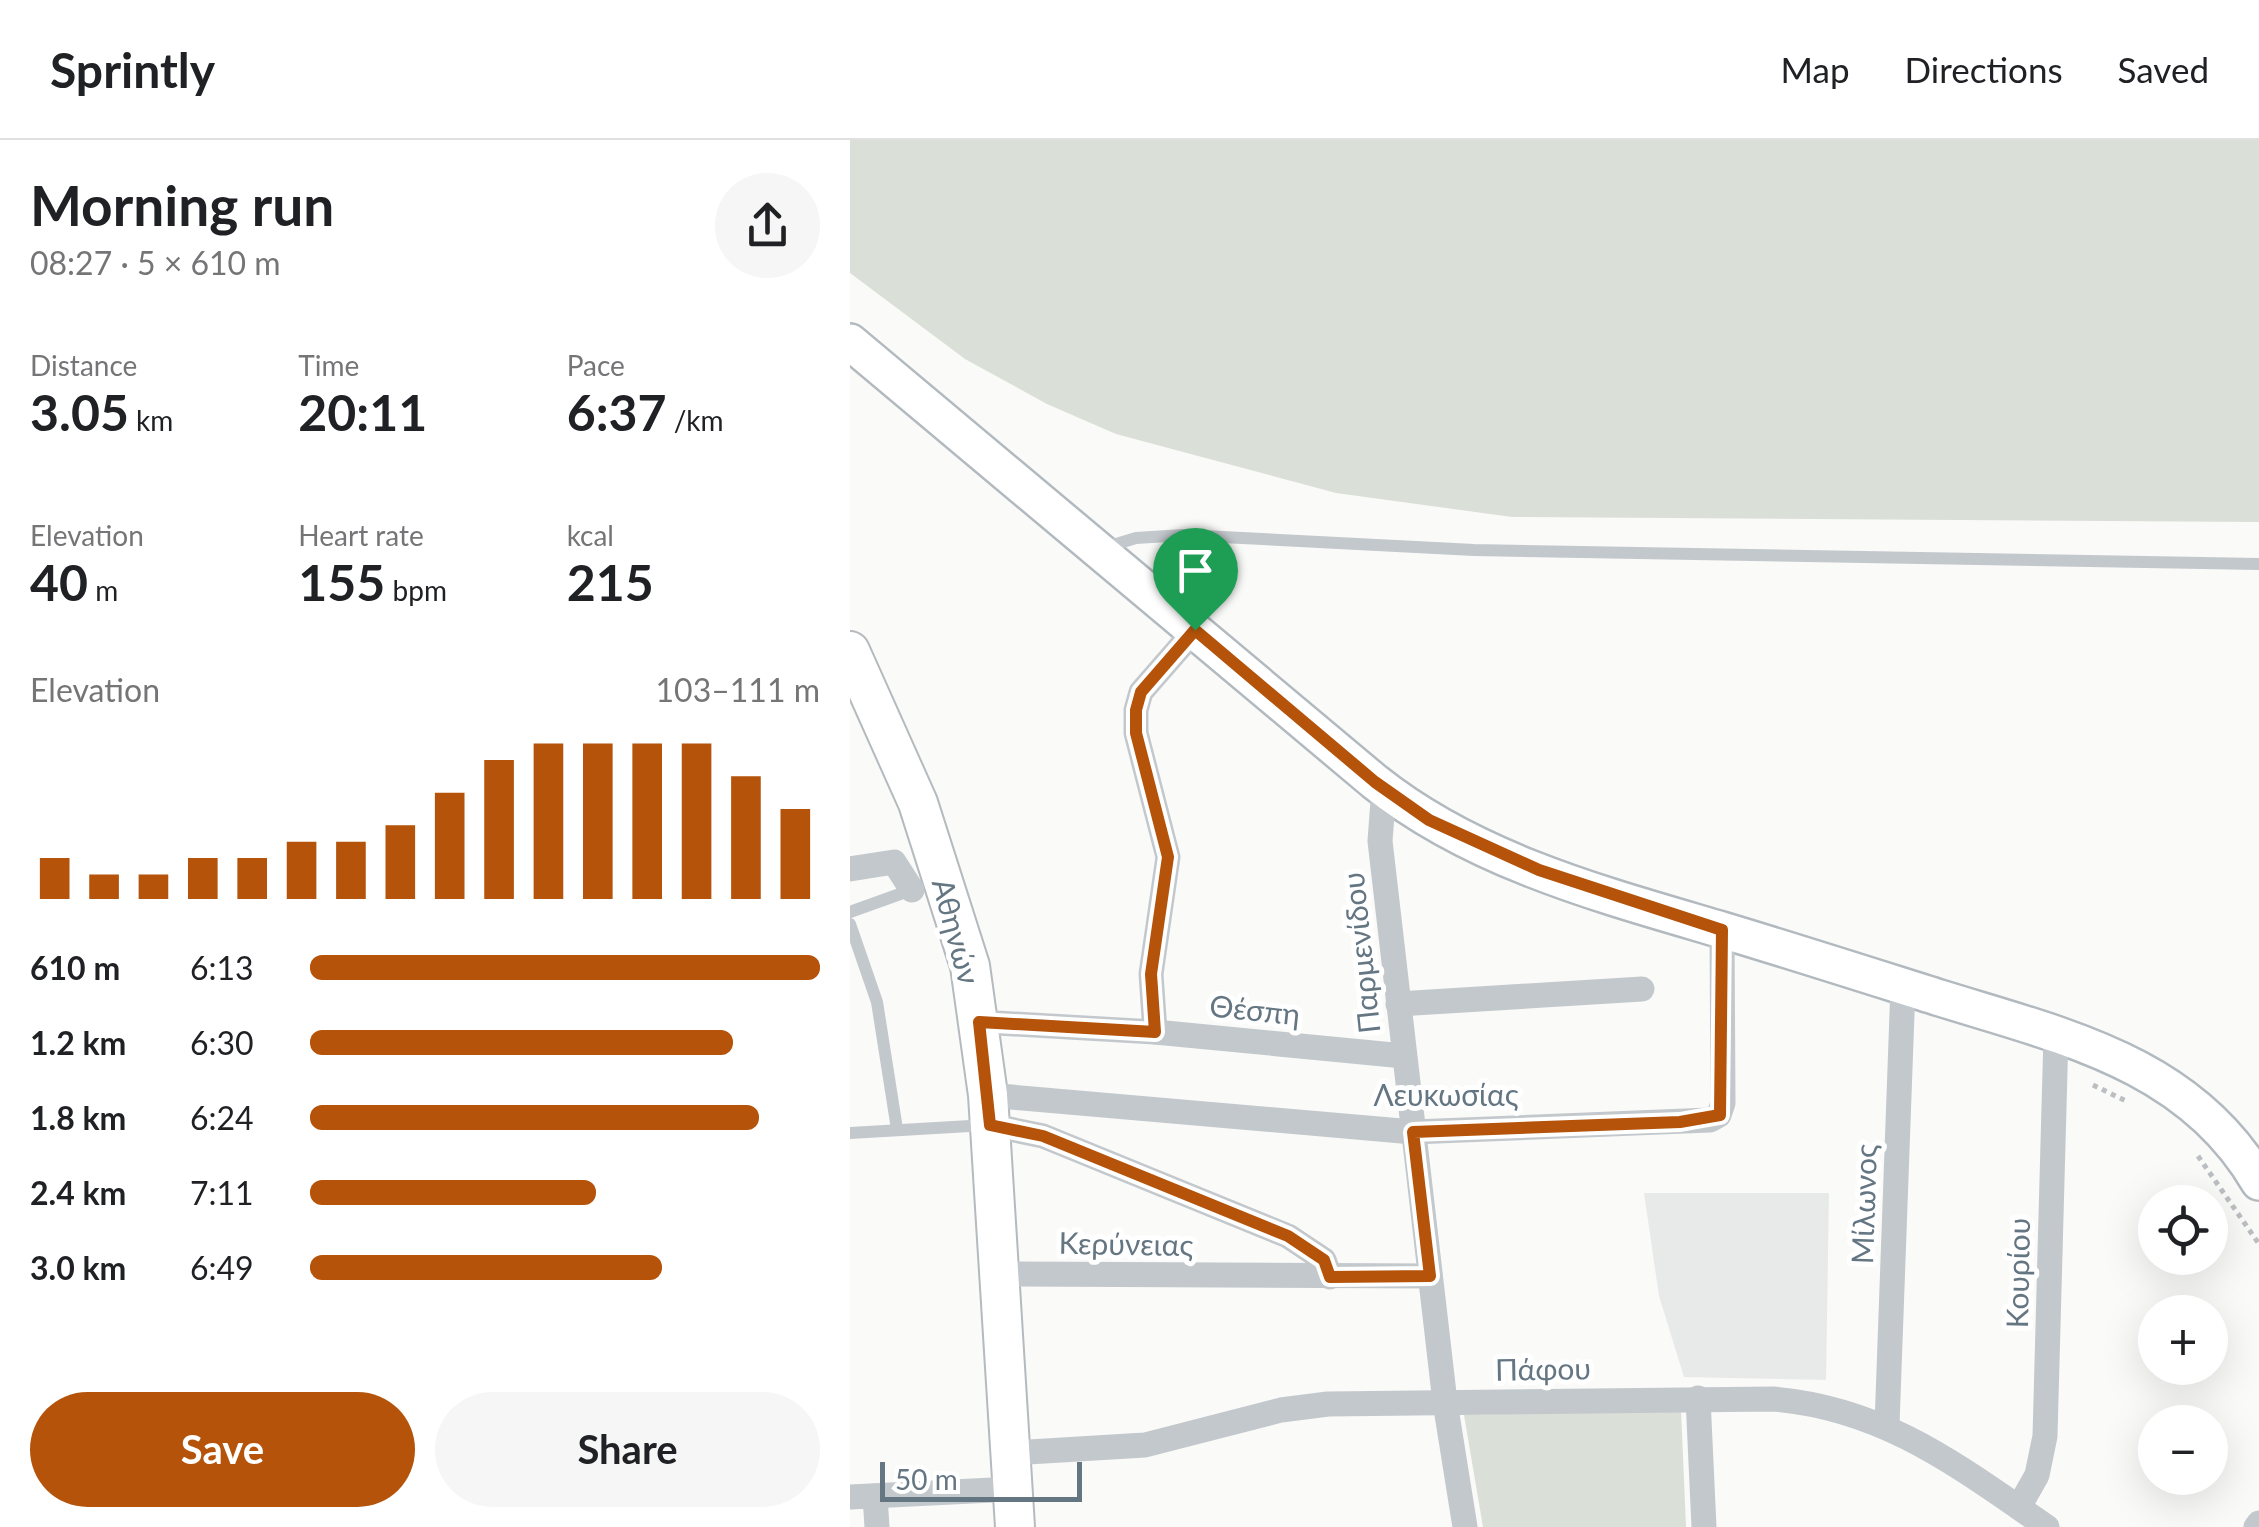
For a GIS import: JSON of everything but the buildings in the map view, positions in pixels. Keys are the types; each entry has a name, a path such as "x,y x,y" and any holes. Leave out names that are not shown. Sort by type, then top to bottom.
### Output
{"main road":[{"name":"Αθηνών","path":"850,652 918,803 928,882 966,948 989,1110 1014,1527"}],"street":[{"path":"850,342 1384,788 1429,820 1491,851 1608,896 2056,1034 2138,1068 2190,1099 2228,1136 2259,1182"},
{"path":"1155,1032 1151,974 1168,857 1136,733 1136,710 1141,692 1195,630"},
{"name":"Παρμενίδου","path":"1384,788 1380,841 1445,1402 1465,1527"},
{"path":"850,869 894,862 928,882"},
{"name":"Λευκωσίας","path":"989,1110 1413,1132 1716,1118 1723,1103 1722,930"},
{"name":"Μίλωνος","path":"1888,1425 1903,986"},
{"path":"1398,1004 1642,988"},
{"name":"Θέσπη","path":"979,1022 1155,1032 1404,1056"},
{"name":"Κουρίου","path":"2018,1507 2037,1475 2046,1436 2056,1034"},
{"path":"989,1110 1288,1236 1324,1260 1330,1277"},
{"name":"Κερύνειας","path":"1001,1274 1430,1276"},
{"path":"1698,1398 1704,1527"},
{"name":"Πάφου","path":"862,1497 1145,1445 1280,1410 1328,1404 1698,1398 1820,1404 1888,1425 2047,1527"},
{"path":"862,1497 877,1527"}],"lane":[{"path":"1096,550 1136,538 1183,535 1474,550 2259,564"},
{"path":"850,912 928,882"},
{"path":"850,924 877,1002 897,1129"},
{"path":"850,1132 897,1129 989,1110"}],"shaded area":[{"path":"850,140 2259,140 2259,522 1512,517 1336,493 1116,434 1047,404 965,359 850,273"},
{"path":"1644,1193 1829,1193 1826,1380 1684,1377 1659,1296"},
{"path":"1681,1410 1686,1527 1483,1527 1464,1415"}],"route":[{"path":"1195,630 1375,782 1453,834 1608,896 1722,930 1720,1115 1710,1120 1680,1122 1413,1132 1430,1276 1330,1277 1324,1260 1288,1236 1043,1136 990,1125 979,1022 1155,1032 1151,974 1155,936 1164,907 1168,857 1143,766 1136,710 1141,692 1195,630"}]}
